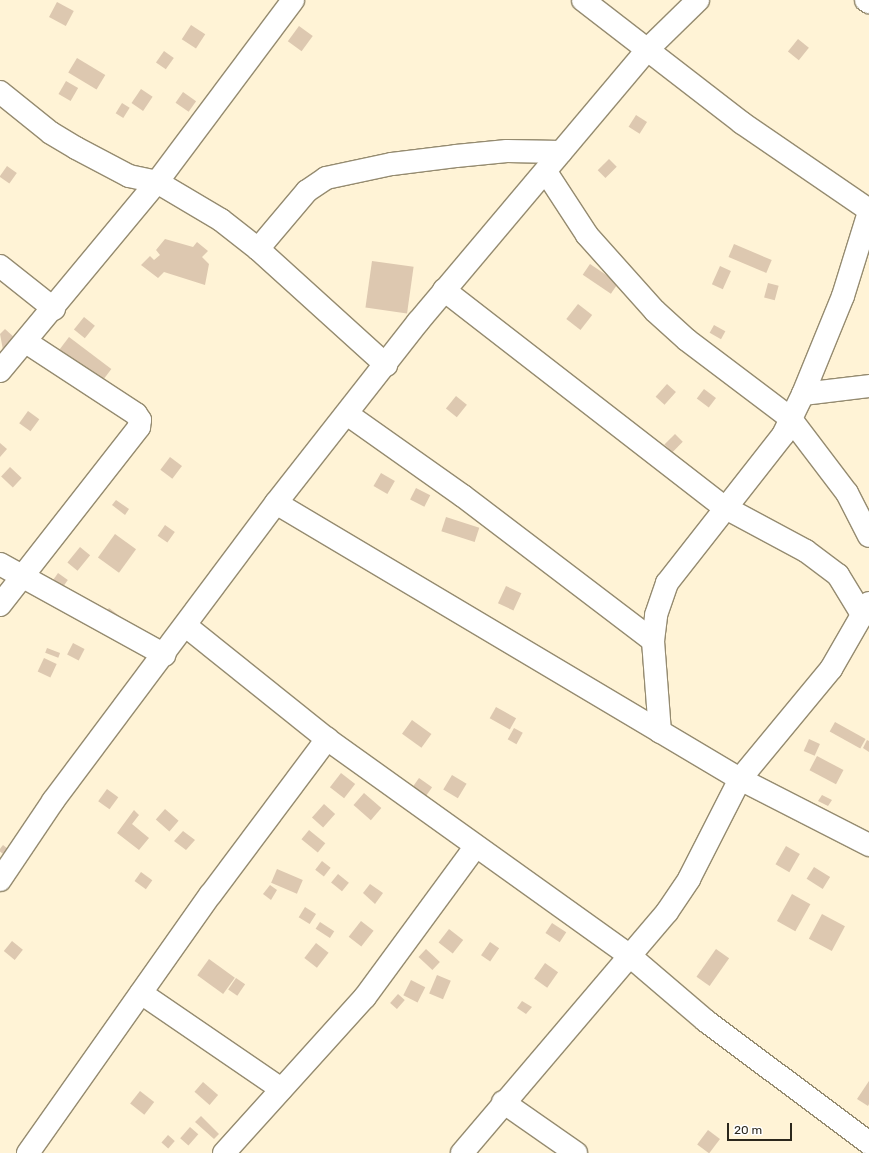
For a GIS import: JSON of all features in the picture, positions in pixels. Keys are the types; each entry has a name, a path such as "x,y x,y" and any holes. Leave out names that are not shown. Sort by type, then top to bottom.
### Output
{"street":[{"path":"0,371 54,309 157,182 293,0"},
{"path":"582,0 648,49 742,123 869,211 845,290 803,394 774,448 724,506 667,582 656,615 652,641 660,732"},
{"path":"0,880 53,801 165,655 276,503 444,290 546,172 561,152 648,49 698,0"},
{"path":"0,92 50,132 76,148 129,176 157,182 204,208 258,249 386,365"},
{"path":"258,249 307,192 326,178 392,164 456,156 507,151 561,152"},
{"path":"546,172 587,235 655,311 687,340 790,418 847,493 869,536"},
{"path":"0,266 54,309"},
{"path":"444,290 724,506 806,550 838,574 866,610 831,668 740,779 689,879 667,912 503,1102 462,1153"},
{"path":"0,605 139,427 140,420 136,414 26,342"},
{"path":"803,394 869,386"},
{"path":"347,414 475,505 652,641"},
{"path":"276,503 740,779 869,845"},
{"path":"0,564 165,655"},
{"path":"186,626 327,739 630,956 706,1021 869,1143"},
{"path":"28,1153 211,894 327,739"},
{"path":"224,1153 365,997 475,846"},
{"path":"141,993 281,1089"},
{"path":"503,1102 576,1153"}],"building":[{"path":"57,2 74,11 66,26 49,17"},
{"path":"191,25 205,34 196,49 182,39"},
{"path":"299,26 313,36 302,51 288,41"},
{"path":"798,39 809,48 799,60 788,51"},
{"path":"164,51 174,58 166,69 156,62"},
{"path":"77,58 105,75 97,90 68,73"},
{"path":"66,81 78,88 71,101 58,94"},
{"path":"141,89 153,97 143,111 131,103"},
{"path":"183,92 196,101 189,112 176,103"},
{"path":"122,103 130,108 123,118 116,113"},
{"path":"636,115 647,122 640,134 629,127"},
{"path":"609,159 617,167 605,178 598,170"},
{"path":"7,166 17,173 9,184 0,177"},
{"path":"165,239 193,247 197,242 208,251 202,257 209,264 205,285 164,272 158,278 141,265 150,256 154,260 160,255 156,250"},
{"path":"734,244 772,260 766,273 729,257"},
{"path":"372,261 414,267 407,313 365,308"},
{"path":"590,264 618,283 611,294 583,275"},
{"path":"720,266 731,271 723,289 712,284"},
{"path":"768,283 779,286 775,300 764,297"},
{"path":"578,304 592,315 580,330 566,319"},
{"path":"84,317 95,326 85,338 74,329"},
{"path":"714,325 725,331 721,339 710,333"},
{"path":"5,329 15,338 3,350 0,334"},
{"path":"69,337 111,369 102,382 59,350"},
{"path":"667,384 676,392 665,405 656,397"},
{"path":"704,389 716,398 709,408 697,399"},
{"path":"456,396 467,405 457,417 446,408"},
{"path":"28,411 39,419 31,431 19,423"},
{"path":"675,434 683,442 672,452 664,445"},
{"path":"0,443 7,449 0,457"},
{"path":"170,457 182,466 172,479 160,470"},
{"path":"10,467 22,478 13,487 1,477"},
{"path":"381,473 395,481 387,494 374,486"},
{"path":"416,488 430,495 424,507 410,500"},
{"path":"116,500 129,509 125,515 112,505"},
{"path":"446,517 479,528 475,542 441,531"},
{"path":"165,525 175,532 167,543 158,536"},
{"path":"115,534 136,549 119,573 98,557"},
{"path":"80,547 90,555 78,571 67,563"},
{"path":"58,573 68,580 60,591 51,584"},
{"path":"506,586 521,593 513,610 498,603"},
{"path":"109,608 122,618 116,625 103,615"},
{"path":"73,643 85,649 79,660 67,655"},
{"path":"47,648 60,653 58,658 45,653"},
{"path":"44,658 57,664 50,678 38,672"},
{"path":"496,707 516,718 510,730 490,718"},
{"path":"412,720 431,734 421,748 402,734"},
{"path":"835,722 866,739 860,749 830,732"},
{"path":"514,728 523,733 516,744 508,739"},
{"path":"809,739 820,744 815,756 804,751"},
{"path":"867,740 869,741 869,752 863,748"},
{"path":"817,756 843,770 836,784 809,770"},
{"path":"341,773 355,784 344,798 330,787"},
{"path":"452,775 467,784 458,798 443,790"},
{"path":"419,778 432,787 425,797 412,788"},
{"path":"107,789 118,797 110,809 98,801"},
{"path":"364,793 381,808 371,820 354,805"},
{"path":"822,795 832,800 828,806 818,801"},
{"path":"324,804 335,814 323,827 312,817"},
{"path":"165,809 179,821 169,831 156,820"},
{"path":"134,810 139,815 132,824 149,838 139,850 117,833"},
{"path":"309,830 325,843 318,853 301,839"},
{"path":"183,831 195,840 186,850 174,841"},
{"path":"3,845 14,854 9,859 0,852"},
{"path":"786,846 800,854 789,872 776,864"},
{"path":"322,861 331,868 324,876 315,870"},
{"path":"814,867 830,877 823,889 807,879"},
{"path":"277,869 303,880 297,894 271,883"},
{"path":"141,872 152,880 146,889 135,881"},
{"path":"338,874 349,883 342,891 331,883"},
{"path":"370,884 383,893 375,904 363,893"},
{"path":"270,885 277,890 271,900 263,894"},
{"path":"792,894 810,904 795,931 777,921"},
{"path":"305,907 316,914 310,924 299,917"},
{"path":"822,914 845,926 832,951 809,939"},
{"path":"361,921 374,931 361,947 349,937"},
{"path":"320,922 334,931 330,938 316,929"},
{"path":"552,923 566,932 560,942 545,933"},
{"path":"449,929 463,940 453,953 439,942"},
{"path":"12,941 23,950 15,960 4,951"},
{"path":"490,942 499,948 490,961 481,955"},
{"path":"316,943 329,953 317,968 304,958"},
{"path":"426,949 440,962 432,970 418,957"},
{"path":"716,949 729,958 710,986 696,977"},
{"path":"209,959 235,978 223,994 197,975"},
{"path":"545,963 558,972 547,988 534,979"},
{"path":"437,975 451,981 443,999 429,993"},
{"path":"236,978 245,984 237,996 228,990"},
{"path":"411,980 425,987 418,1002 403,995"},
{"path":"398,994 405,1000 397,1009 390,1003"},
{"path":"522,1001 532,1007 526,1014 517,1008"},
{"path":"869,1081 869,1104 868,1106 857,1099"},
{"path":"203,1082 218,1095 210,1105 194,1092"},
{"path":"140,1091 154,1102 144,1115 130,1104"},
{"path":"201,1116 219,1134 214,1139 195,1122"},
{"path":"190,1127 198,1134 188,1146 180,1138"},
{"path":"708,1130 720,1139 709,1153 697,1144"},
{"path":"168,1135 175,1141 168,1148 161,1143"}]}
